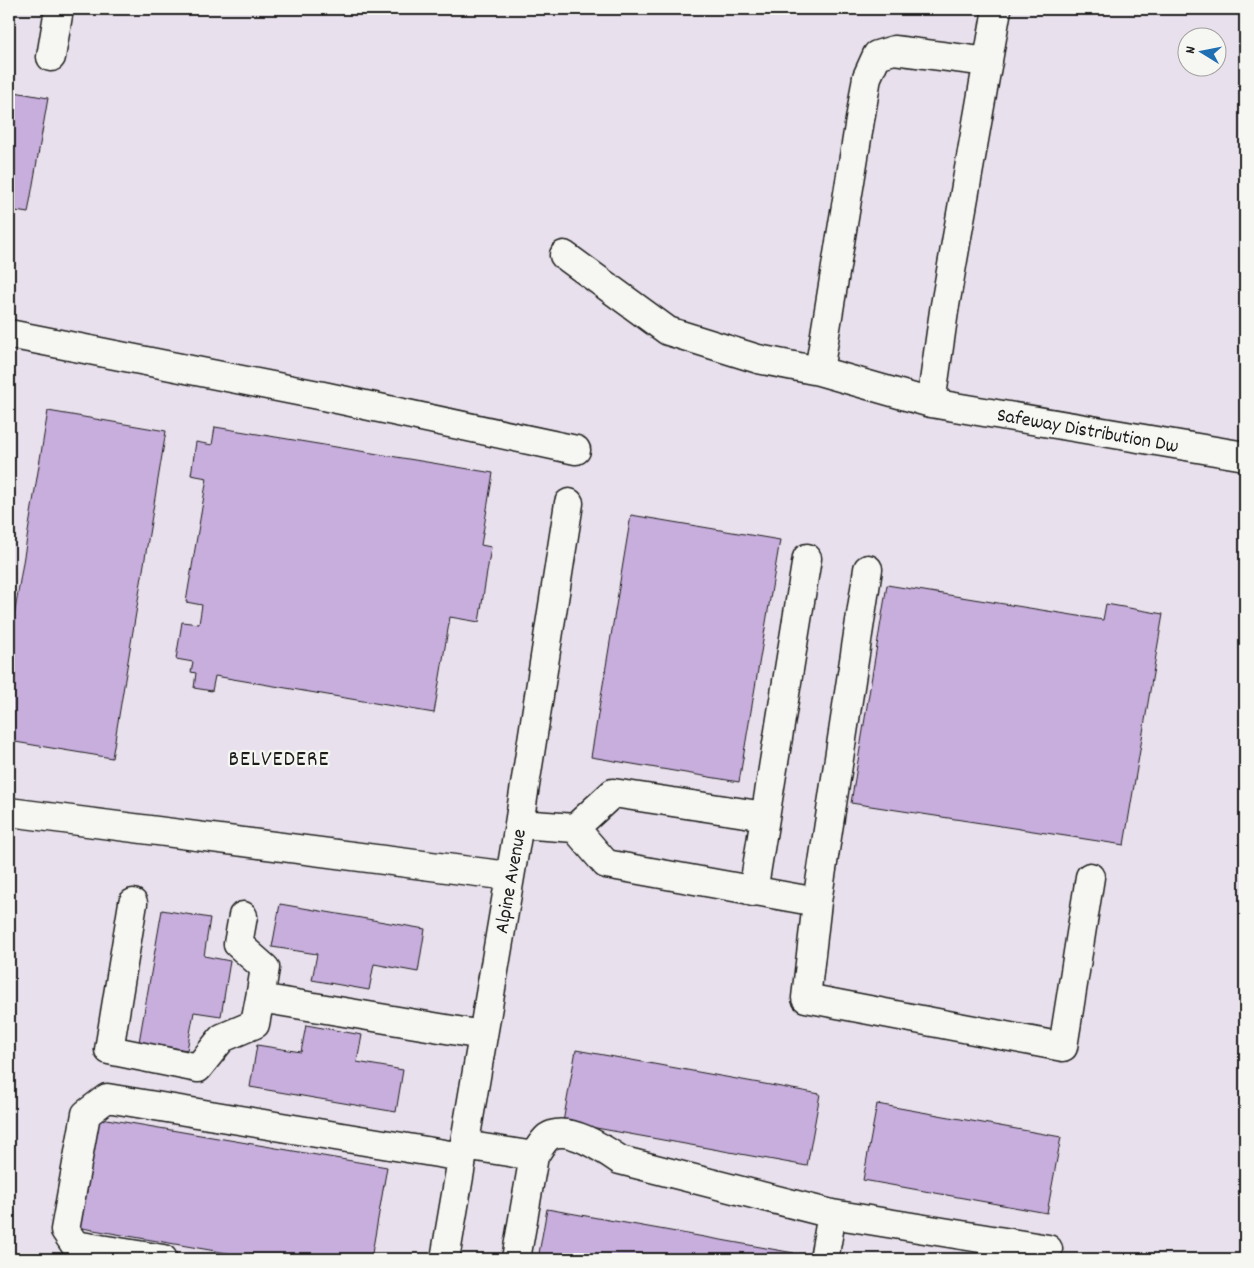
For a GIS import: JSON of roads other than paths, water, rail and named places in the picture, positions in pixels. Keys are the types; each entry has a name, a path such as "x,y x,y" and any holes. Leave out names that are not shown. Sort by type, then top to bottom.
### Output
{"street":[{"path":"51,57 59,9"},
{"path":"930,402 997,9"},
{"path":"819,371 867,77 877,55 894,50 988,62"},
{"name":"Safeway Distribution Dw","path":"564,255 668,331 758,358 819,371 930,402 1245,456"},
{"path":"9,334 323,396 576,450"},
{"name":"Alpine Avenue","path":"445,1259 519,824 569,502"},
{"path":"753,892 807,558"},
{"path":"868,569 817,902 806,998 1063,1047 1090,877"},
{"path":"575,828 613,792 765,816"},
{"path":"9,812 509,876"},
{"path":"519,824 575,828 606,864 753,892 817,902"},
{"path":"133,903 109,1050 198,1068 222,1038 254,1024 265,968 238,944 243,916"},
{"path":"260,998 482,1035"},
{"path":"163,1259 75,1245 65,1230 86,1114 107,1098 463,1151 534,1156"},
{"path":"516,1259 534,1156 549,1136 557,1134 573,1136 599,1145 620,1160 832,1214 1048,1249"},
{"path":"824,1259 832,1214"}],"district":[{"name":"BELVEDERE","path":"279,757"}]}
